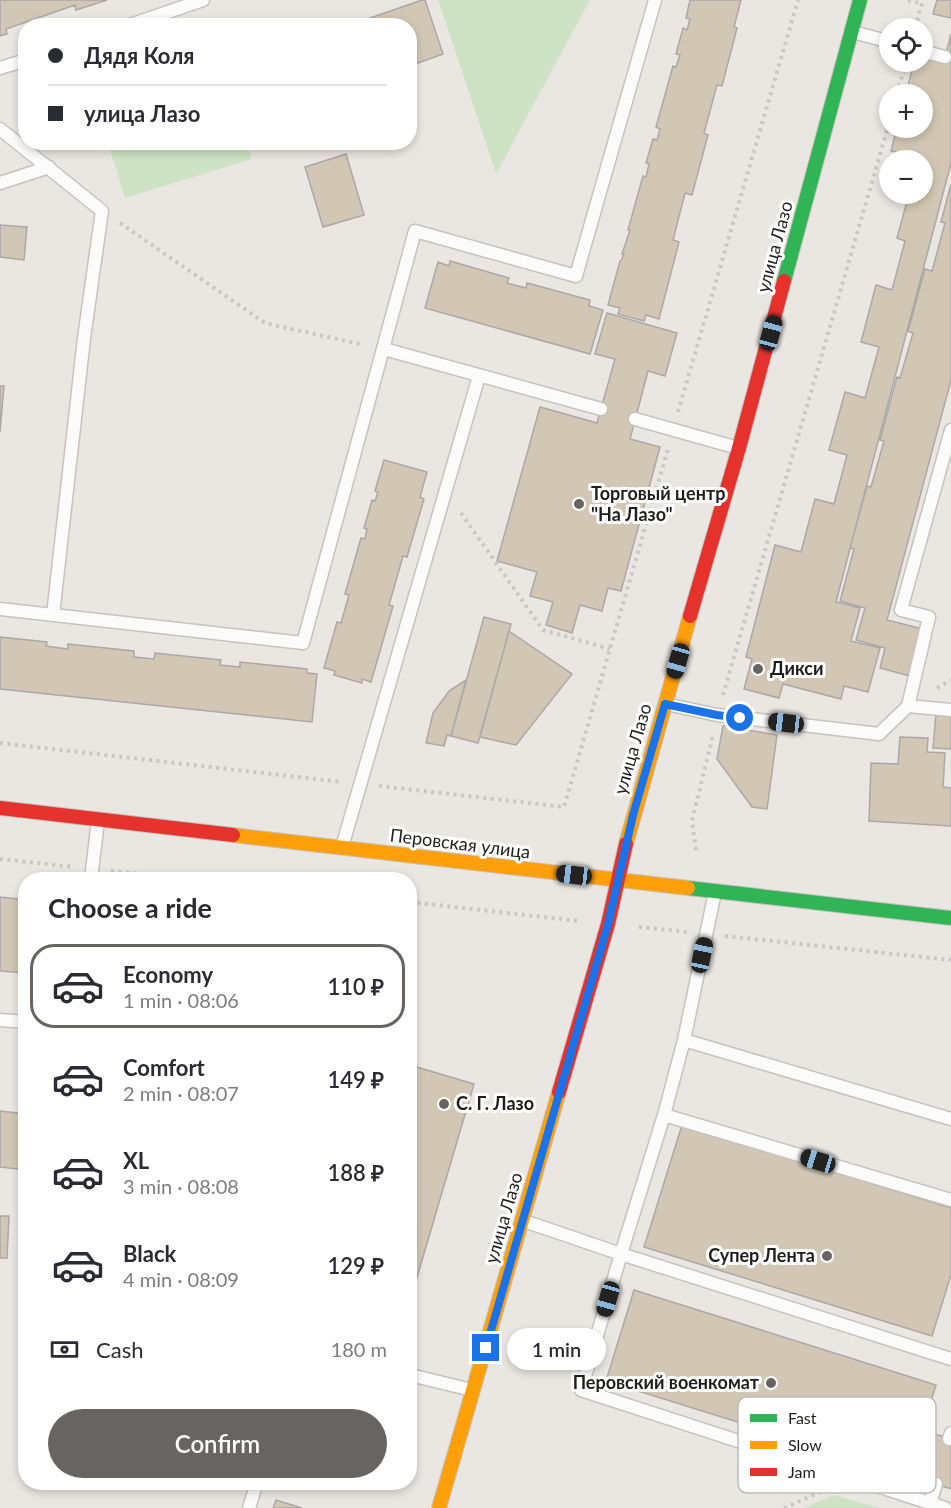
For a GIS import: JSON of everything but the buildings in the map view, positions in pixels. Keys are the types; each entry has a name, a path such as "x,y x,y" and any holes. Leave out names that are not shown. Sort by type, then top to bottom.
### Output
{"street":[{"name":"улица Лазо","path":"439,1508 608,924 633,815 739,448 860,0"},
{"name":"Перовская улица","path":"0,808 951,918"}],"lane":[{"path":"150,18 203,0"},
{"path":"0,609 303,643 415,231 576,276 655,0"},
{"path":"852,32 879,39"},
{"path":"933,54 945,57"},
{"path":"0,68 18,62"},
{"path":"0,129 18,143"},
{"path":"27,150 102,211 84,338 52,615"},
{"path":"0,183 49,167"},
{"path":"384,349 601,410"},
{"path":"342,848 479,376"},
{"path":"635,419 739,448"},
{"path":"665,704 717,715 879,734 908,706 929,617 901,610 951,430"},
{"path":"908,706 951,710"},
{"path":"92,872 98,820"},
{"path":"715,891 684,1040 664,1115 581,1390 738,1441"},
{"path":"0,1020 18,1021"},
{"path":"684,1040 951,1119"},
{"path":"664,1115 951,1200"},
{"path":"522,1220 621,1254 951,1359"},
{"path":"417,1377 474,1390"},
{"path":"249,1508 255,1490"},
{"path":"899,1493 945,1508"},
{"path":"930,1503 933,1493"}],"path":[{"path":"0,743 564,807 798,0"},
{"path":"908,0 922,2 918,18"},
{"path":"696,850 693,821 717,715 885,138"},
{"path":"102,211 265,322 384,349"},
{"path":"446,491 543,630 610,649"},
{"path":"417,903 582,921"},
{"path":"636,927 951,960"}],"green space":[{"path":"438,0 590,0 496,174"},
{"path":"110,150 249,150 252,159 125,198"},
{"path":"834,1495 879,1508 804,1508"}],"traffic: fast":[{"path":"784,281 860,0"},
{"path":"688,888 951,918"}],"traffic: slow":[{"path":"626,844 690,616"},
{"path":"233,835 688,888"},
{"path":"439,1508 559,1092"}],"traffic: jam":[{"path":"690,616 784,281"},
{"path":"0,808 233,835"},
{"path":"559,1092 608,924 626,844"}],"place":[{"name":"Торговый центр \"На Лазо\"","path":"579,504"},
{"name":"Дикси","path":"758,669"},
{"name":"С. Г. Лазо","path":"444,1104"},
{"name":"Супер Лента","path":"827,1256"},
{"name":"Перовский военкомат","path":"771,1383"}],"route":[{"path":"486,1348 608,924 633,815 665,704 740,718"}]}
